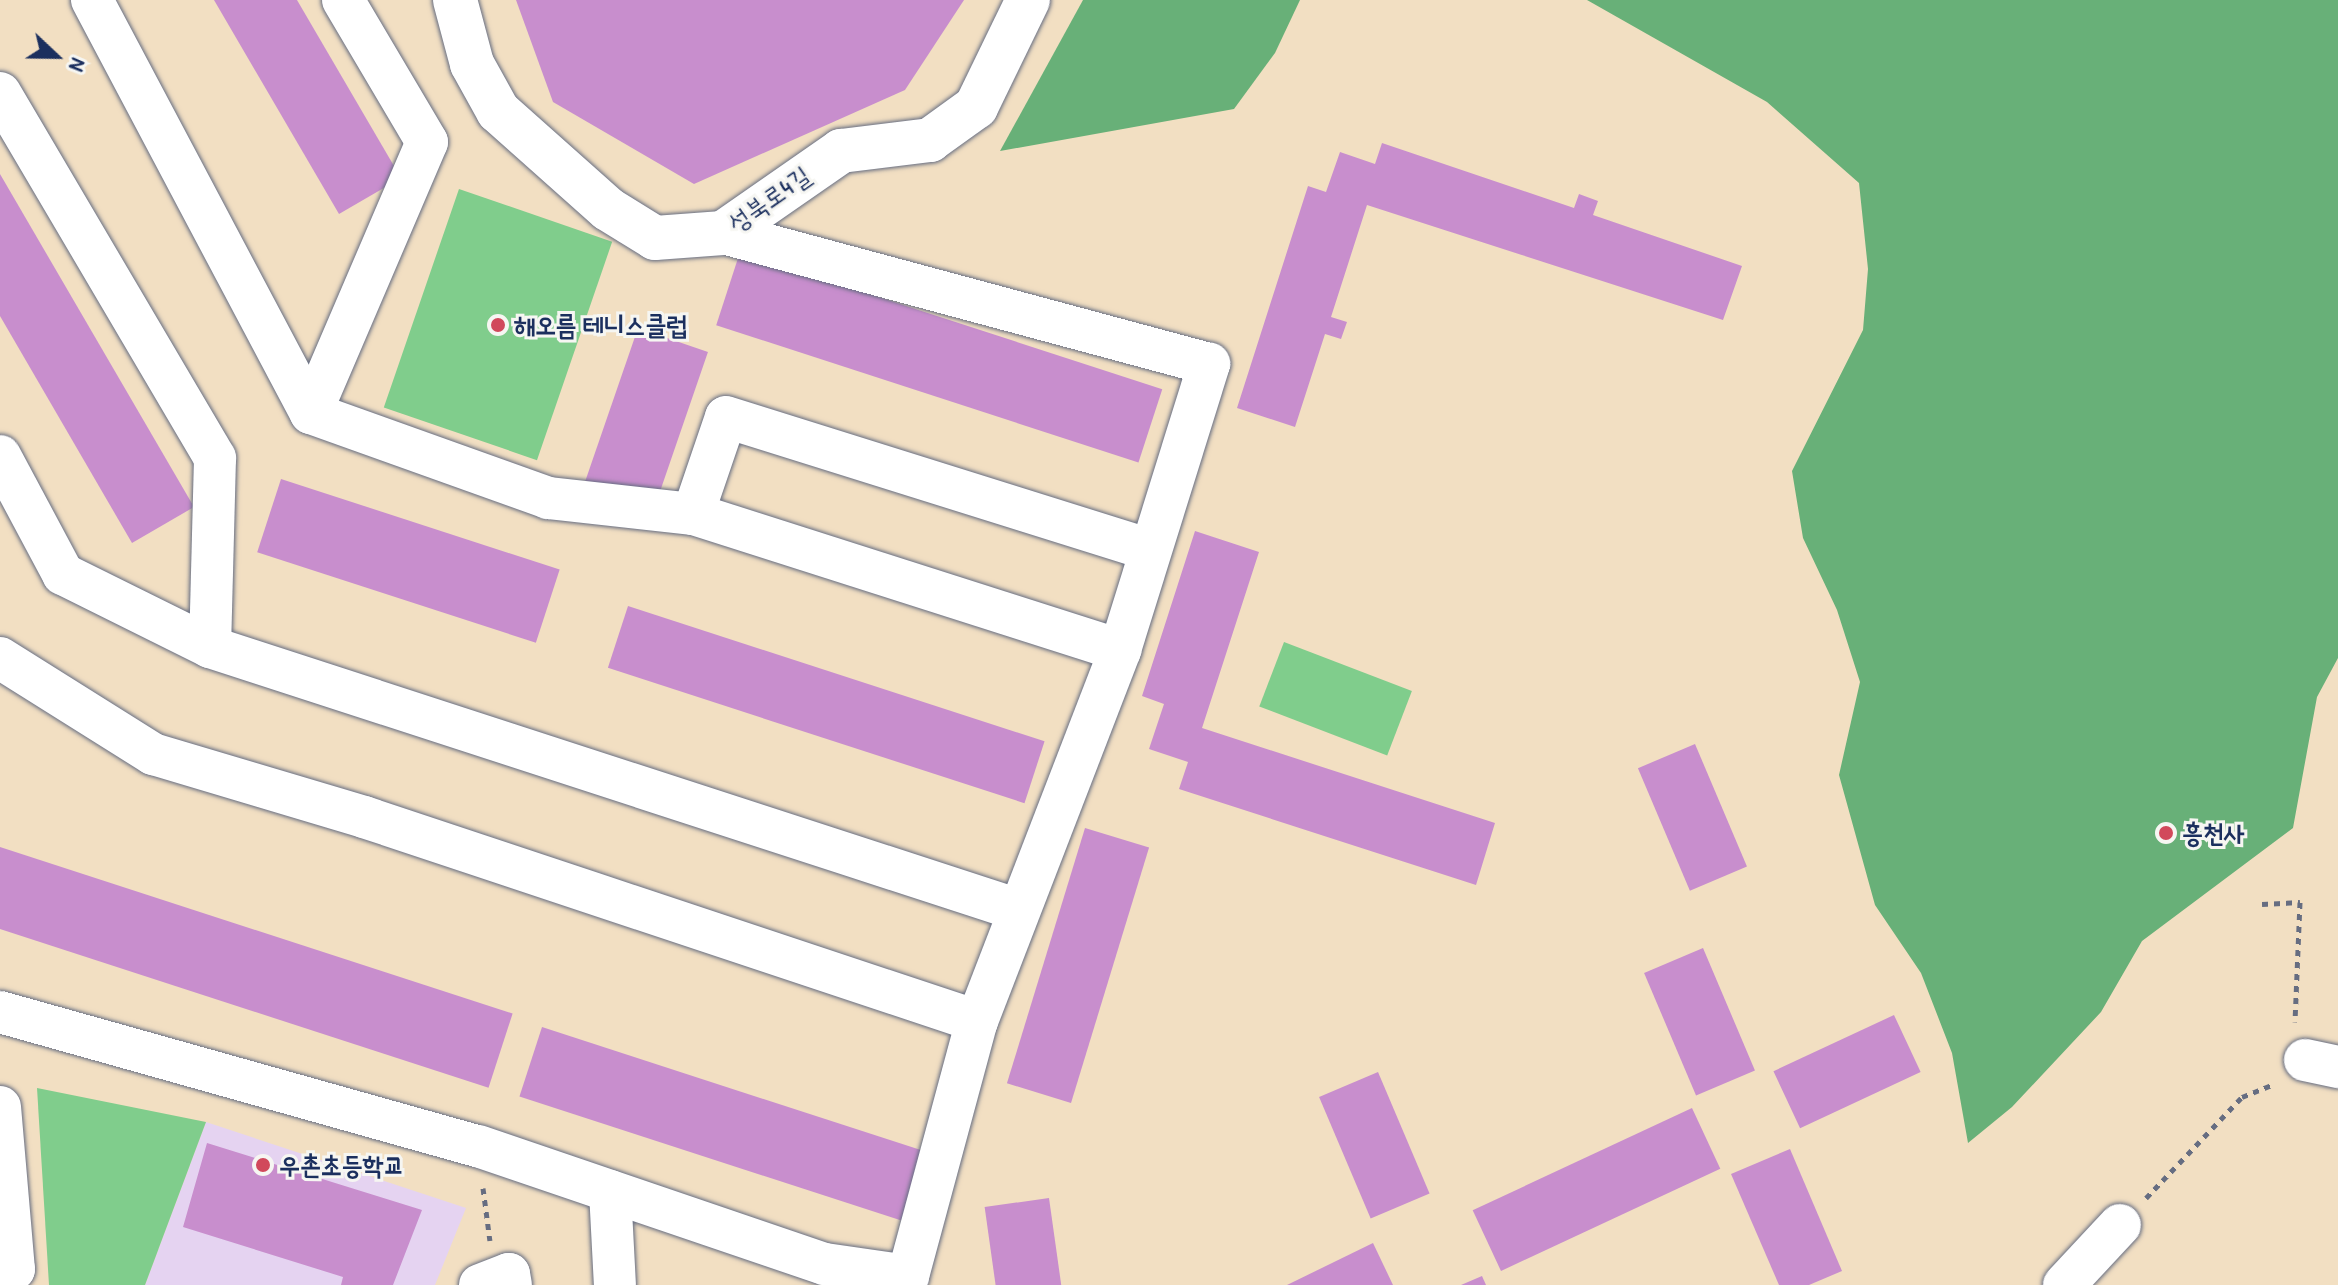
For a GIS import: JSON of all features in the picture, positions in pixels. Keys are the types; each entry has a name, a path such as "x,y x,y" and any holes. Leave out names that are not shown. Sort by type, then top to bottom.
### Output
{"street":[{"path":"92,0 311,413 548,498 693,514 1120,650"},
{"path":"311,413 427,142 343,0"},
{"name":"성북로4길","path":"455,0 472,64 498,111 608,209 655,238 723,233 841,151 930,140 976,107 1028,0"},
{"path":"0,93 215,458 210,647"},
{"path":"0,1012 478,1146 825,1264 907,1281 977,1021 1016,909 1120,650 1209,364 723,233"},
{"path":"693,514 726,417 1150,550"},
{"path":"0,456 63,574 210,647 1016,909"},
{"path":"0,658 153,754 364,817 977,1021"},
{"path":"0,1107 14,1269 0,1273"},
{"path":"610,1191 615,1285"},
{"path":"2064,1285 2120,1225"}],"path":[{"path":"2120,1225 2242,1097 2304,1059 2300,902 2262,904"},
{"path":"478,1146 491,1246 492,1284"}],"shaded area":[{"name":"우촌초등학교","path":"206,1122 466,1208 435,1285 145,1285"}],"green space":[{"path":"1083,0 1300,0 1275,53 1234,109 1000,151"},
{"path":"1587,0 2338,0 2338,658 2317,697 2293,828 2142,941 2101,1012 2012,1107 1968,1143 1952,1053 1921,973 1875,905 1839,775 1860,682 1837,610 1803,538 1792,471 1863,330 1868,269 1859,183 1767,102"},
{"name":"해오름 테니스클럽","path":"459,189 612,242 537,460 384,407"},
{"path":"1284,642 1412,691 1387,756 1259,706"},
{"path":"37,1088 206,1122 145,1285 49,1285"}],"building":[{"path":"214,0 297,0 401,178 339,214"},
{"path":"516,0 964,0 905,90 694,184 553,102"},
{"path":"1382,143 1574,208 1579,194 1598,201 1593,215 1742,266 1723,320 1367,205 1331,317 1347,322 1341,339 1325,334 1295,427 1237,408 1308,186 1326,192 1340,152 1375,164"},
{"path":"0,174 194,507 132,543 0,316"},
{"path":"740,252 1162,389 1138,462 716,325"},
{"path":"638,328 708,352 655,507 585,483"},
{"path":"281,479 560,570 536,643 257,552"},
{"path":"1195,531 1259,552 1202,728 1495,823 1476,885 1179,789 1188,762 1149,749 1164,704 1142,696"},
{"path":"628,606 1045,741 1024,803 608,668"},
{"path":"1695,744 1747,866 1690,891 1638,768"},
{"path":"1085,828 1149,848 1071,1103 1007,1083"},
{"path":"0,847 513,1014 489,1088 0,929"},
{"path":"1703,948 1755,1070 1696,1095 1644,973"},
{"path":"1894,1015 1921,1072 1800,1128 1773,1071"},
{"path":"542,1027 926,1152 904,1221 519,1096"},
{"path":"1378,1072 1430,1194 1371,1219 1319,1097"},
{"path":"1692,1108 1720,1169 1501,1271 1473,1210"},
{"name":"우촌초등학교","path":"207,1143 422,1210 393,1285 341,1285 343,1277 183,1227"},
{"path":"1790,1149 1842,1271 1809,1285 1779,1285 1731,1174"},
{"path":"1049,1198 1061,1285 996,1285 985,1207"},
{"path":"1373,1243 1393,1285 1287,1285"},
{"path":"1482,1276 1486,1285 1461,1285"}],"place":[{"name":"해오름 테니스클럽","path":"498,325"},
{"name":"흥천사","path":"2166,833"},
{"name":"우촌초등학교","path":"263,1165"}]}
